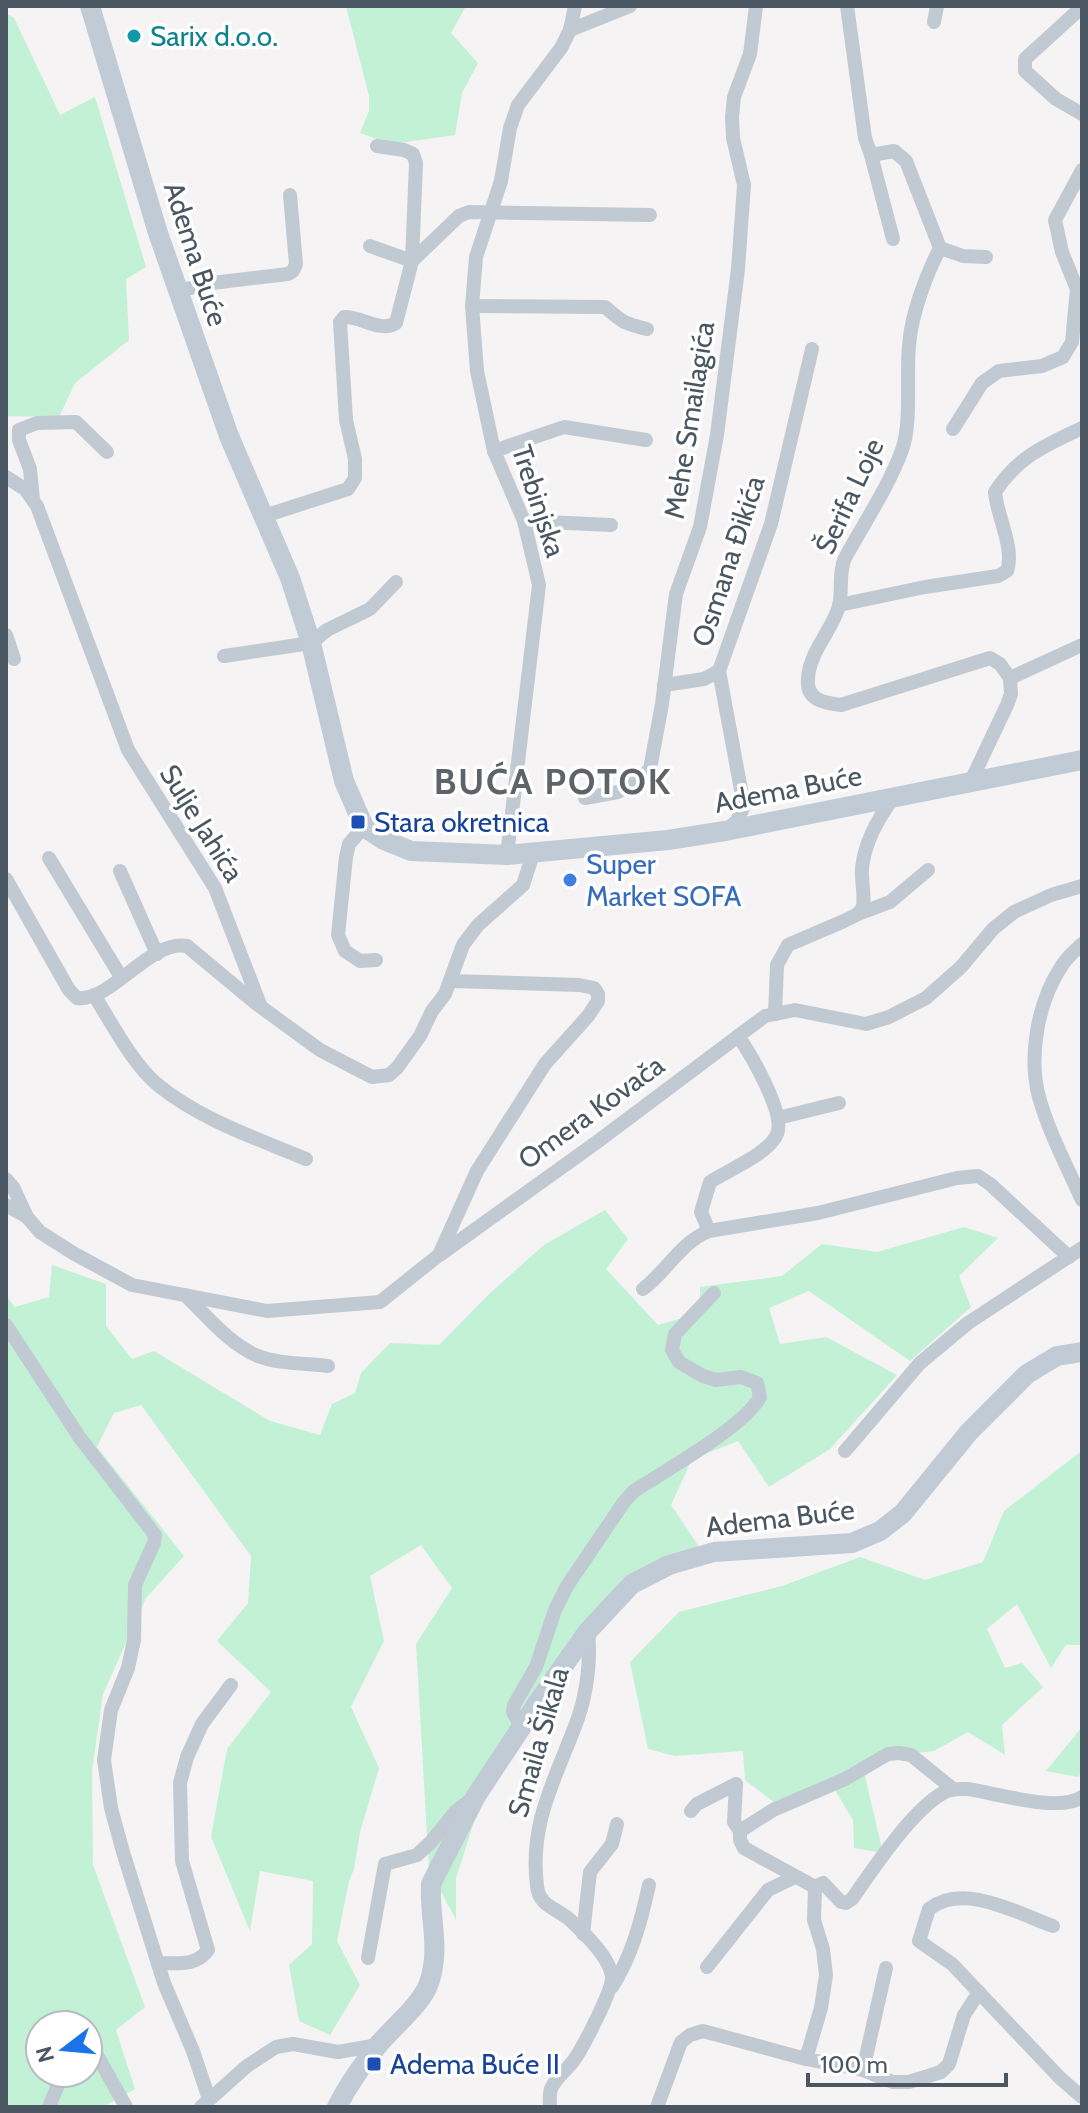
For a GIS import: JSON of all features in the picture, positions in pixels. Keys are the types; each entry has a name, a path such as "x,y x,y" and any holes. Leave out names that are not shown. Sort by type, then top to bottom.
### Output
{"street":[{"name":"Adema Buće","path":"90,6 178,291 229,436 261,517 290,578 311,643 344,781 364,827 384,840 411,851 533,854 725,831 1082,760"},
{"name":"Trebinjska","path":"507,855 539,585 524,521 494,451 477,371 472,306 476,257 501,181 510,128 518,105 561,48 570,30 575,6"},
{"path":"570,30 630,6"},
{"name":"Mehe Smailagića","path":"585,798 618,792 650,769 676,594 700,527 717,435 738,269 744,185 733,138 732,117 734,97 750,54 756,6"},
{"path":"847,6 865,138 893,239"},
{"path":"934,22 937,6"},
{"path":"1082,7 1025,59 1025,71 1056,99 1082,114"},
{"path":"261,517 348,489 355,478 355,459 346,420 340,322 344,317 350,317 385,327 396,323 412,261 416,163 413,154 404,150 377,146"},
{"path":"871,155 894,151 906,161 940,248 963,256 986,257"},
{"path":"953,429 982,383 999,371 1042,366 1063,357 1072,342 1077,289 1062,252 1055,220 1082,170"},
{"path":"178,291 293,271 296,264 290,195"},
{"path":"412,261 459,216 469,212 650,215"},
{"path":"370,246 412,261"},
{"name":"Šerifa Loje","path":"940,248 927,273 909,344 903,448 846,557 842,567 839,605 810,666 807,682 812,695 822,703 841,705 990,658 1000,664 1010,678"},
{"path":"472,306 605,307 624,323 647,329"},
{"name":"Osmana Đikića","path":"725,831 737,821 744,806 719,671 771,524 812,349"},
{"path":"33,500 30,469 19,440 19,430 37,423 76,422 107,452"},
{"path":"494,451 564,427 646,440"},
{"path":"839,605 998,576 1007,571 1010,561 995,492 1014,468 1042,446 1082,428"},
{"name":"Sulje Jahića","path":"6,477 25,489 49,533 128,750 215,888 261,1007"},
{"path":"524,521 611,525"},
{"path":"224,656 311,643 327,630 370,609 396,582"},
{"path":"6,635 14,659"},
{"path":"971,781 1007,705 1011,694 1010,678 1082,645"},
{"path":"664,685 704,679 719,671"},
{"path":"858,914 864,900 862,868 871,834 894,797"},
{"path":"364,827 349,844 338,935 345,951 360,961 376,960"},
{"path":"6,879 72,995 83,999 94,995 157,954 178,944 187,946 261,1007 320,1050 354,1070 379,1078 389,1075 407,1057 451,981 463,945 478,925 523,885 533,854"},
{"path":"49,858 121,977"},
{"path":"775,1014 777,965 788,945 890,902 928,870"},
{"path":"120,871 157,954"},
{"name":"Omera Kovača","path":"27,1217 40,1232 107,1274 132,1285 267,1311 380,1302 439,1255 765,1016 795,1010 866,1024 889,1017 926,998 961,967 993,929 1014,912 1051,895 1082,886"},
{"path":"1082,944 1062,965 1044,999 1034,1059 1039,1096 1054,1141 1082,1200"},
{"path":"439,1255 477,1171 545,1064 598,1001 594,988 579,985 451,981"},
{"path":"94,995 124,1044 157,1084 233,1129 306,1159"},
{"path":"709,1231 701,1212 710,1182 767,1146 778,1133 778,1118 757,1063 738,1036"},
{"path":"778,1118 839,1103"},
{"path":"643,1289 657,1278 687,1242 709,1231 818,1213 902,1190 978,1176 1069,1257"},
{"path":"6,1179 27,1217"},
{"path":"6,1205 27,1217"},
{"path":"845,1451 920,1363 968,1323 1082,1248"},
{"path":"522,1728 513,1712 514,1705 536,1667 555,1610 567,1586 624,1502 634,1491 734,1425 754,1409 760,1397 757,1383 741,1377 716,1380 703,1376 679,1362 672,1350 675,1334 714,1293"},
{"path":"185,1295 241,1347 260,1357 328,1366"},
{"path":"6,1325 80,1438 155,1535 135,1585 134,1640 128,1668 111,1710 104,1760 119,1838 205,2103 247,2066 276,2047 293,2044 338,2052 378,2045"},
{"name":"Adema Buće","path":"337,2107 378,2045 429,1985 436,1939 430,1900 431,1884 476,1796 588,1631 632,1584 669,1565 714,1552 852,1543 880,1531 903,1513 969,1432 1027,1374 1057,1356 1082,1352"},
{"name":"Smaila Šikala","path":"588,1631 590,1652 578,1719 549,1787 538,1832 536,1884 539,1897 546,1905 568,1918 607,1963 612,1978 609,1991"},
{"path":"158,1963 190,1963 199,1960 208,1950 182,1861 180,1783 187,1757 202,1724 231,1685"},
{"path":"740,1831 773,1810 845,1779 888,1754 911,1755 953,1789"},
{"path":"691,1811 697,1804 736,1784 734,1822 744,1848 815,1887"},
{"path":"815,1887 823,1883 841,1902 852,1899 913,1819 942,1793 953,1789 1079,1803"},
{"name":"Adema Buće","path":"368,1958 385,1864 417,1855 456,1811 476,1796"},
{"path":"583,1934 590,1872 612,1844 617,1824"},
{"path":"707,1967 768,1890 795,1877"},
{"path":"550,2107 550,2089 575,2060 609,1991 623,1971 641,1922 649,1885"},
{"path":"806,2059 821,2008 826,1975 823,1949 814,1920 815,1887"},
{"path":"1053,1926 969,1896 948,1899 929,1909 919,1941 952,1964 1060,2078 1082,2097"},
{"path":"863,2070 886,1968"},
{"path":"657,2107 681,2042 703,2031 806,2059 863,2070 893,2082 909,2082 941,2072 949,2064 964,2015 979,1992"},
{"path":"104,2068 126,2107"}],"green space":[{"path":"346,6 466,6 451,33 478,63 462,93 455,135 392,144 360,133 369,111 369,96"},
{"path":"6,13 14,18 60,115 95,97 146,267 126,279 129,340 75,383 59,417 6,416"},
{"path":"605,1210 628,1239 606,1269 658,1325 700,1313 700,1287 782,1276 822,1244 877,1252 964,1227 998,1238 959,1276 971,1307 910,1361 809,1291 769,1308 780,1344 826,1337 897,1375 830,1449 769,1487 738,1441 692,1459 671,1505 702,1551 657,1564 498,1747 456,1878 456,1920 429,1869 416,1644 452,1588 421,1545 370,1576 384,1641 351,1707 379,1768 360,1832 337,1941 360,1985 330,2035 299,2021 289,1965 312,1944 313,1881 260,1871 250,1931 211,1837 227,1749 271,1692 217,1641 248,1603 251,1556 141,1405 114,1413 97,1447 184,1556 146,1598 103,1694 92,1771 93,1865 145,2007 116,2030 135,2089 103,2107 6,2107 6,1296 15,1307 49,1297 52,1265 106,1284 106,1326 132,1359 154,1351 270,1421 320,1435 332,1404 355,1393 361,1373 390,1343 439,1345 489,1294 544,1245"},
{"path":"1079,1453 1082,1454 1082,1645 1066,1645 1051,1668 1017,1604 987,1629 1005,1668 1022,1663 1043,1687 1002,1725 1005,1755 968,1732 934,1751 889,1756 865,1776 883,1853 854,1848 853,1820 832,1785 784,1810 745,1780 743,1751 675,1756 648,1749 630,1662 679,1612 782,1586 860,1557 925,1580 983,1562 1004,1511"},
{"path":"1082,1727 1082,1772 1078,1777 1046,1771"}],"place":[{"name":"Sarix d.o.o.","path":"134,36"},
{"name":"Stara okretnica","path":"358,822"},
{"name":"Super Market SOFA","path":"570,880"},
{"name":"Adema Buće II","path":"374,2064"}],"district":[{"name":"BUĆA POTOK","path":"553,781"}]}
